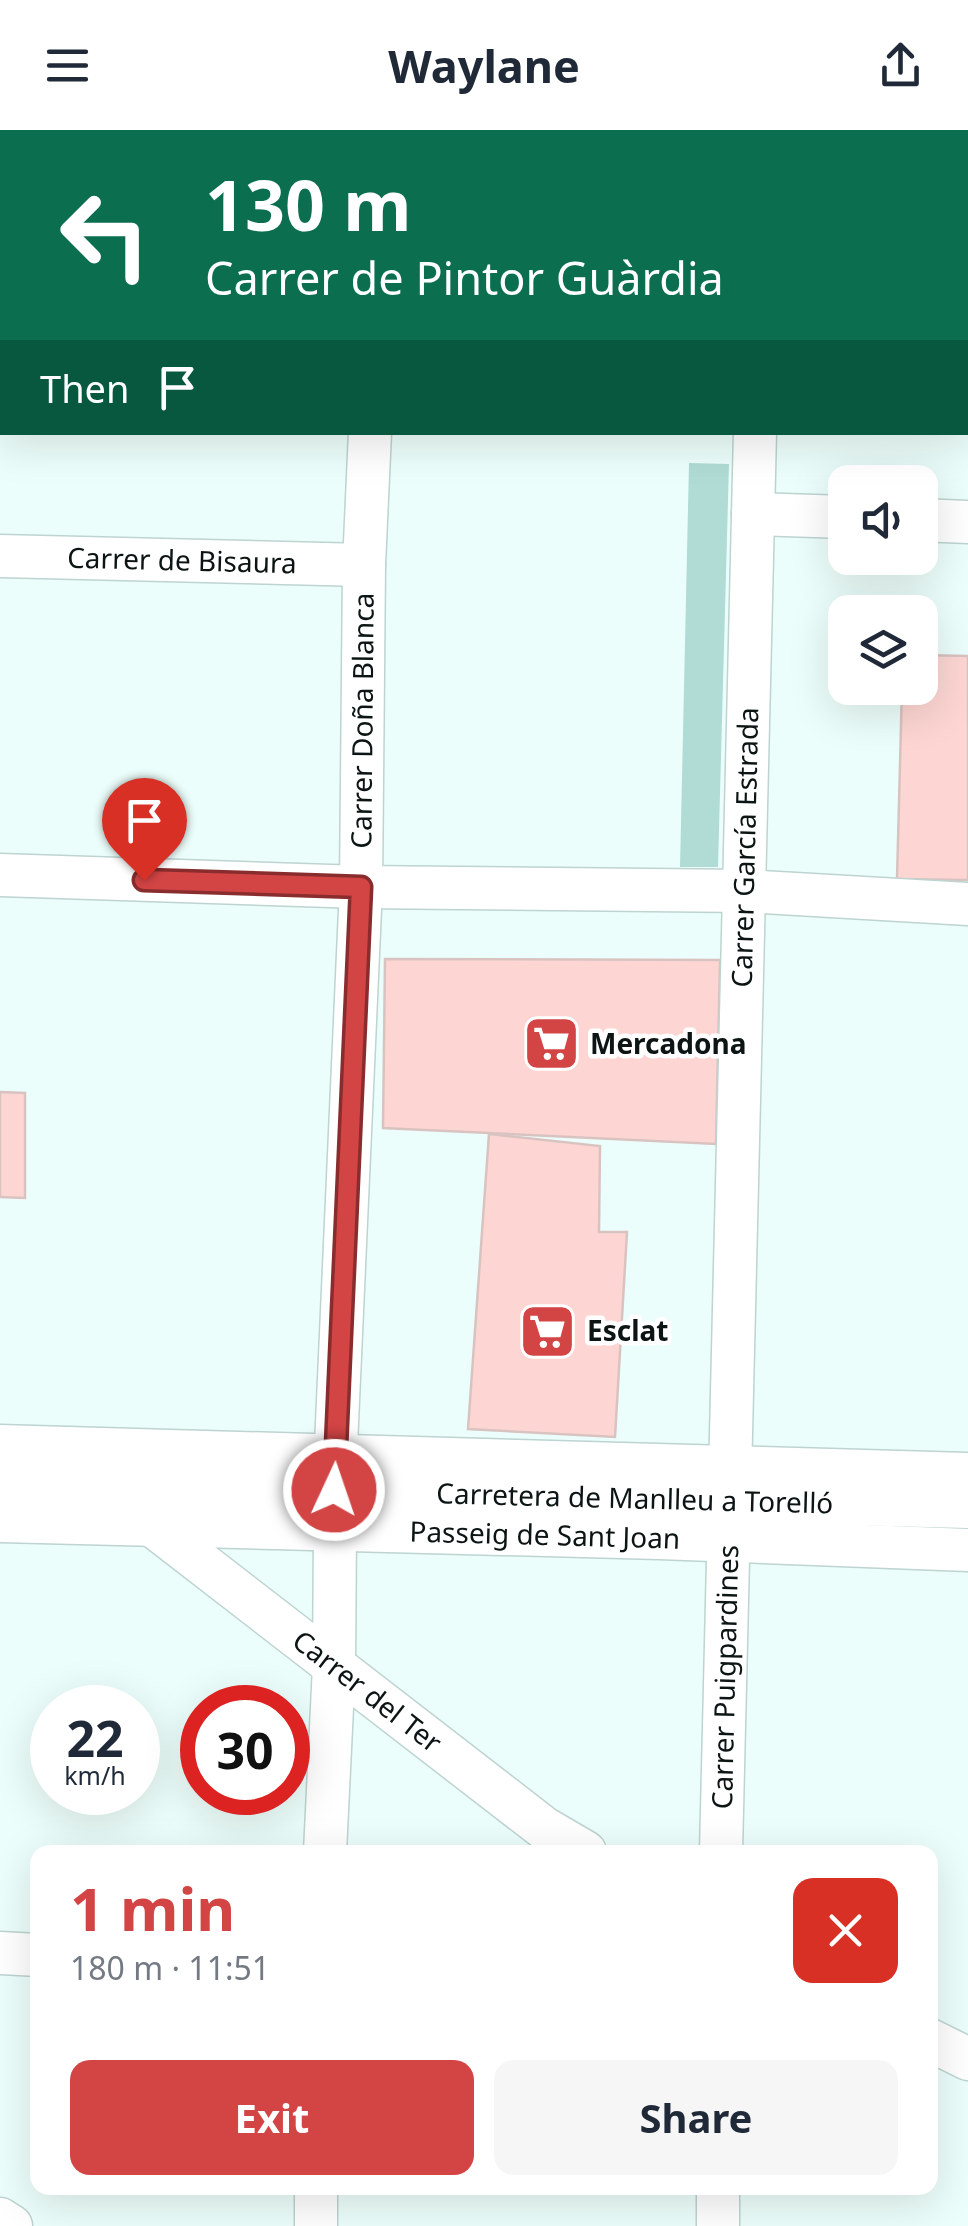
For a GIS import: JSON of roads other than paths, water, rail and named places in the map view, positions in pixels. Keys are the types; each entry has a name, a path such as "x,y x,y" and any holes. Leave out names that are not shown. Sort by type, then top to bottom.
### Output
{"street":[{"name":"Carrer Doña Blanca","path":"325,1845 334,1666 335,1492 361,887 364,565 370,435"},
{"name":"Carrer García Estrada","path":"730,1502 754,435"},
{"path":"753,514 828,516"},
{"path":"938,521 968,522"},
{"name":"Carrer de Bisaura","path":"0,556 364,565"},
{"path":"0,875 361,887 746,891 968,904"},
{"name":"Passeig de Sant Joan","path":"0,1446 335,1492 730,1502 968,1474"},
{"path":"0,1486 335,1492"},
{"name":"Passeig de Sant Joan","path":"0,1521 152,1525 335,1492 730,1502 968,1550"},
{"name":"Carretera de Manlleu a Torelló","path":"730,1502 968,1507"},
{"name":"Carrer Puigpardines","path":"721,1845 730,1502"},
{"name":"Carrer del Ter","path":"152,1525 544,1828 573,1845"},
{"path":"0,1953 30,1955"},
{"path":"938,2044 968,2060"},
{"path":"316,2195 316,2226"},
{"path":"718,2195 718,2226"},
{"path":"0,2218 11,2226"}],"place":[{"name":"Mercadona","path":"551,1044"},
{"name":"Esclat","path":"548,1331"}]}
